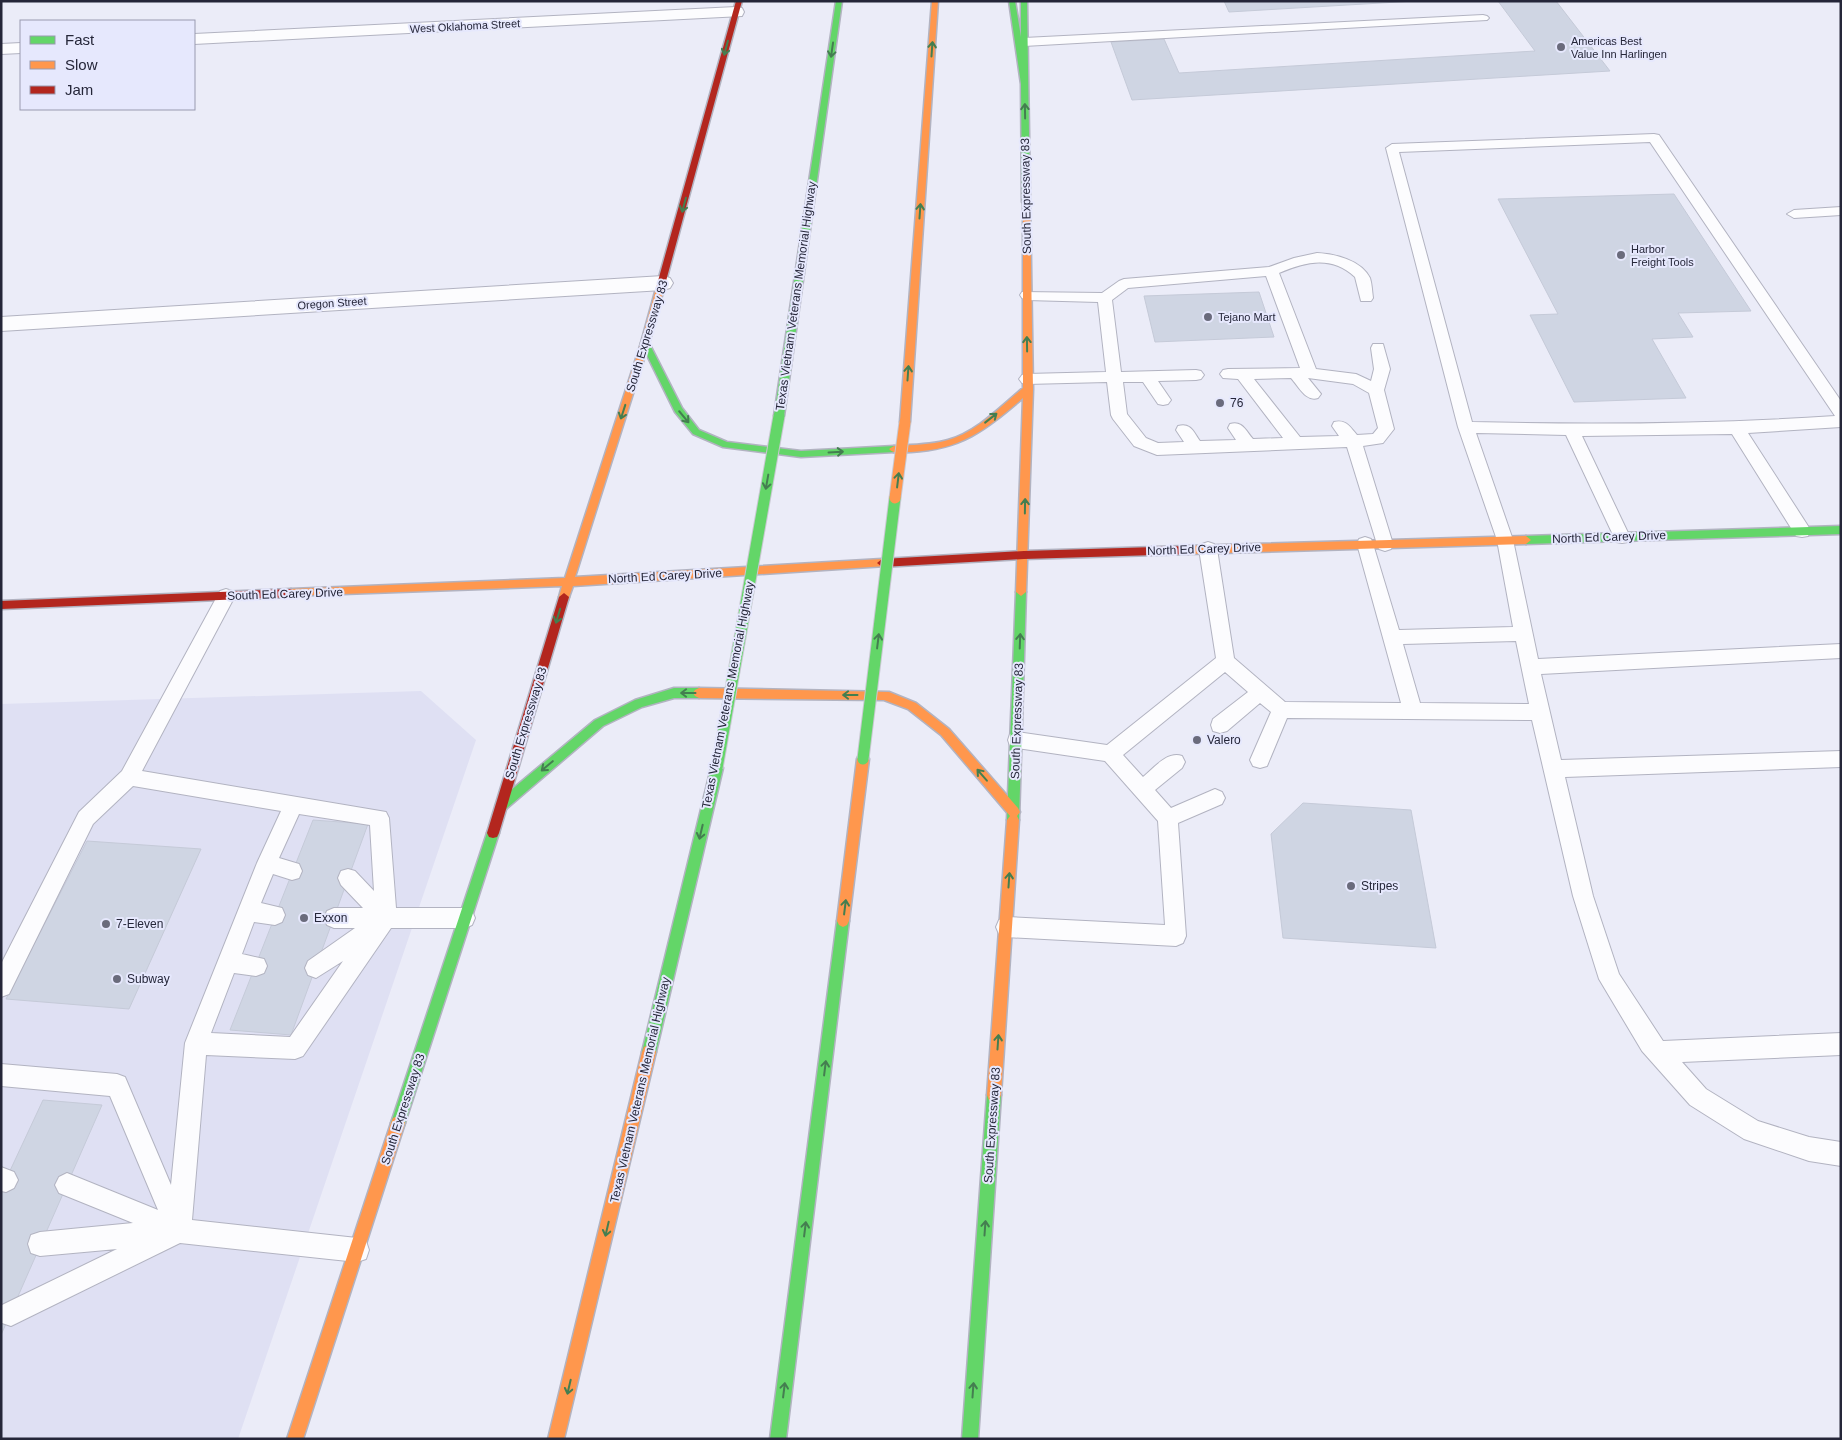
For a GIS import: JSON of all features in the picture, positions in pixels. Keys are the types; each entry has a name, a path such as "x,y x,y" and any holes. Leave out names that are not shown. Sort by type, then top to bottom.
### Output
{"main road":[{"name":"Texas Vietnam Veterans Memorial Highway","path":"556,1439 717,768 779,416 839,1"},
{"path":"778,1439 905,422 935,1"},
{"path":"1012,1 1024,83"},
{"name":"South Expressway 83","path":"970,1439 1014,812 1024,555 1028,384 1024,1"},
{"name":"South Expressway 83","path":"295,1439 502,805 568,582 645,344 737,7"},
{"path":"645,344 678,410 696,432 726,445 801,454 929,447 955,441 977,429 1028,384"},
{"name":"North Ed Carey Drive","path":"568,582 1024,555 1841,530"},
{"name":"South Ed Carey Drive","path":"1,605 568,582"},
{"path":"502,805 599,723 639,703 674,693 885,695 912,706 945,732 1014,812"}],"street":[{"name":"West Oklahoma Street","path":"195,39 737,7"},
{"path":"1,49 20,48"},
{"name":"Oregon Street","path":"1,324 663,283"}],"lane":[{"path":"1024,42 1483,18"},
{"path":"1841,413 1654,138 1392,148 1466,427 1504,540 1539,712 1583,896 1610,979 1650,1043 1698,1098 1752,1131 1809,1149 1841,1154"},
{"path":"1794,214 1841,211"},
{"path":"1027,295 1105,298 1124,284 1271,272 1299,259 1317,256 1337,260 1353,268 1363,278 1366,298"},
{"path":"1271,272 1303,373 1313,394"},
{"path":"1105,298 1119,415 1140,442 1157,449 1377,439 1386,429 1376,390 1382,369 1378,348"},
{"path":"1296,443 1235,374 1303,373 1356,380 1376,390"},
{"path":"1028,384 1114,377 1196,375"},
{"path":"1148,376 1163,400"},
{"path":"1466,427 1571,430 1737,428 1841,420"},
{"path":"1340,426 1353,440 1385,544"},
{"path":"1236,428 1248,445"},
{"path":"1737,428 1802,531"},
{"path":"1184,430 1196,448"},
{"path":"1571,430 1622,537"},
{"path":"1365,544 1413,711"},
{"path":"1208,549 1225,660 1281,710 1539,712"},
{"path":"1,987 86,818 129,777 226,596"},
{"path":"1392,637 1523,634"},
{"path":"1530,666 1841,651"},
{"path":"1110,754 1225,660"},
{"path":"1220,725 1261,692"},
{"path":"1260,760 1281,710"},
{"path":"1006,927 1176,936 1168,818 1110,754 1017,740"},
{"path":"1553,769 1841,759"},
{"path":"1142,790 1175,762"},
{"path":"129,777 379,818 386,918 295,1048 196,1043"},
{"path":"1168,818 1215,798"},
{"path":"179,1230 196,1043 267,863 294,804"},
{"path":"267,863 292,871"},
{"path":"348,878 386,918"},
{"path":"248,911 275,915"},
{"path":"334,918 465,918"},
{"path":"316,968 386,918"},
{"path":"228,962 256,966"},
{"path":"1657,1052 1841,1044"},
{"path":"1,1075 117,1085 179,1230"},
{"path":"67,1185 179,1230"},
{"path":"10,1314 179,1230"},
{"path":"40,1244 179,1230 357,1250"}],"shaded area":[{"path":"421,691 476,740 238,1439 1,1439 1,704"}],"building":[{"path":"1224,1 1415,1 1229,12"},
{"name":"Americas Best Value Inn Harlingen","path":"1498,1 1556,1 1610,71 1132,100 1111,42 1164,39 1179,73 1535,51"},
{"name":"Harbor Freight Tools","path":"1674,194 1751,311 1678,313 1693,337 1652,339 1686,398 1574,402 1530,315 1558,314 1498,199"},
{"name":"Tejano Mart","path":"1259,292 1274,337 1155,342 1144,296"},
{"name":"Stripes","path":"1303,803 1411,810 1436,948 1283,938 1271,834"},
{"path":"313,820 368,824 291,1035 230,1030"},
{"name":"7-Eleven","path":"87,841 201,849 129,1009 6,999"},
{"path":"43,1100 102,1105 1,1335 1,1190"}],"traffic: fast":[{"path":"779,416 839,1"},
{"path":"1012,1 1024,83"},
{"path":"1024,1 1026,202"},
{"path":"645,343 678,410 696,432 726,445 801,454 894,449"},
{"path":"717,768 779,416"},
{"path":"863,759 895,498"},
{"path":"1526,540 1841,530"},
{"path":"1013,820 1021,592"},
{"path":"502,805 599,723 639,703 674,693 699,693"},
{"path":"649,1052 717,768"},
{"path":"398,1123 493,833"},
{"path":"778,1439 843,921"},
{"path":"970,1439 994,1095"}],"traffic: slow":[{"path":"905,422 935,1"},
{"path":"1021,592 1028,389 1026,202"},
{"path":"564,597 645,343 662,281"},
{"path":"894,449 933,446 955,441 975,431 1028,389"},
{"path":"895,498 905,422"},
{"path":"1188,550 1526,540"},
{"path":"568,582 882,563"},
{"path":"291,593 568,582"},
{"path":"699,693 885,695 912,706 945,732 1014,812"},
{"path":"843,921 863,759"},
{"path":"994,1095 1013,820"},
{"path":"556,1439 649,1052"},
{"path":"295,1439 398,1123"}],"traffic: jam":[{"path":"662,281 739,1"},
{"path":"882,563 1024,555 1188,550"},
{"path":"1,605 291,593"},
{"path":"493,833 564,597"}],"place":[{"name":"Americas Best Value Inn Harlingen","path":"1561,47"},
{"name":"Harbor Freight Tools","path":"1621,255"},
{"name":"Tejano Mart","path":"1208,317"},
{"name":"76","path":"1220,403"},
{"name":"Valero","path":"1197,740"},
{"name":"Stripes","path":"1351,886"},
{"name":"Exxon","path":"304,918"},
{"name":"7-Eleven","path":"106,924"},
{"name":"Subway","path":"117,979"}]}
